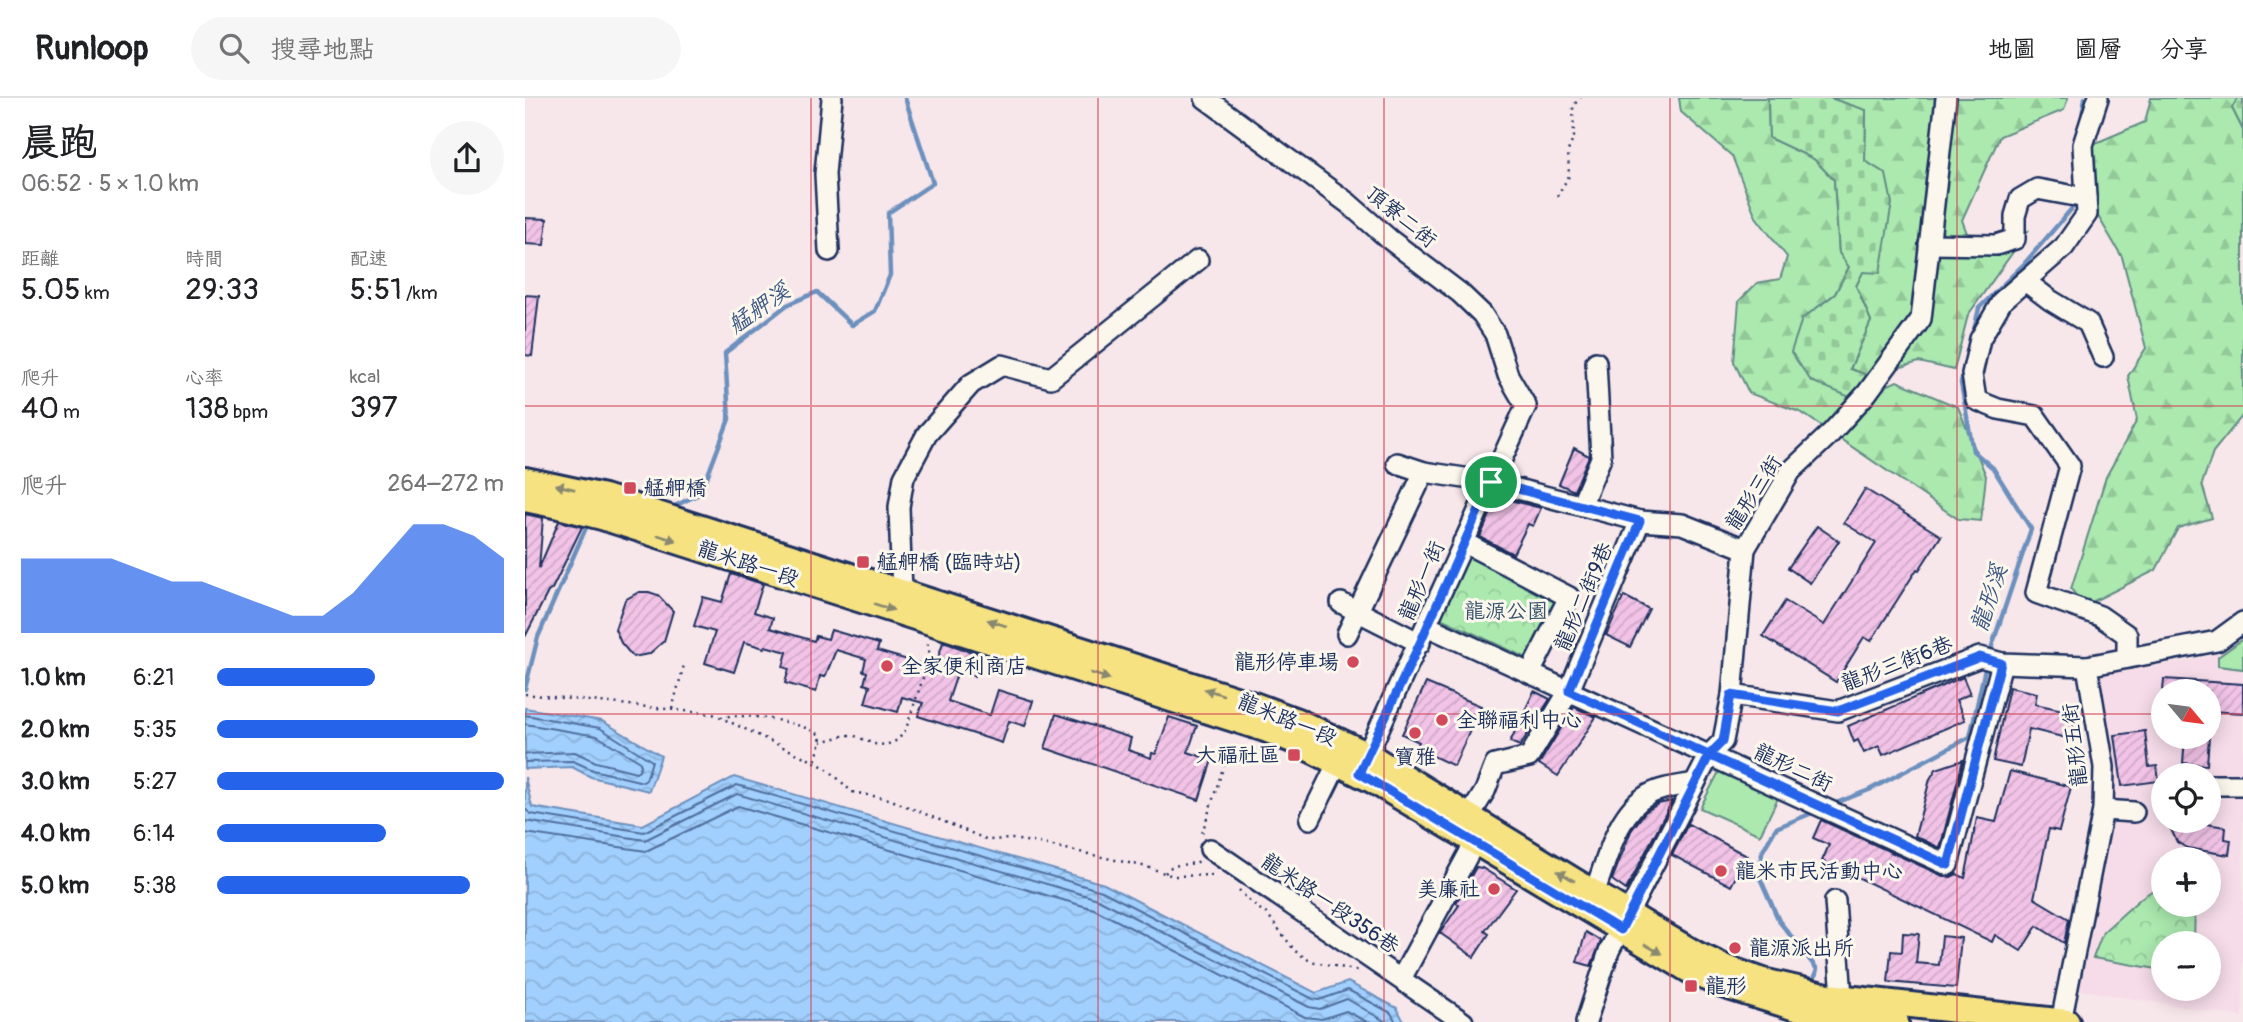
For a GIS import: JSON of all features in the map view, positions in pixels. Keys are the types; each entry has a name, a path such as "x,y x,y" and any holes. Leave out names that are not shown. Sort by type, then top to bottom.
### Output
{"main road":[{"name":"龍米路一段","path":"525,480 596,508 1239,720 1355,763 1469,817 1594,893 1626,923"},
{"name":"龍米路一段","path":"525,499 596,508 718,534 1254,705 1309,726 1355,763 1475,842 1626,923 1696,954 1761,989 1799,1000 2067,1022"},
{"name":"龍米路一段","path":"1831,1002 1896,1022"}],"street":[{"path":"829,251 825,174 832,98"},
{"name":"頂寮二街","path":"1205,98 1348,204 1460,293 1482,314 1495,334 1508,374 1526,406"},
{"name":"龍形三街","path":"1586,1022 1609,951 1626,923 1710,754 1723,741 1731,695 1745,549 1791,471 1831,433 1867,393 1921,319 1946,98"},
{"path":"2096,105 2083,145 2087,214 2064,247 2002,301 1980,339 1972,374 1976,400 1999,409 2035,416 2070,466 2036,593 2100,615 2127,635 2127,658"},
{"path":"1930,244 1996,245 2015,239 2015,216 2020,199 2037,189 2087,198"},
{"path":"902,593 899,508 904,477 927,434 971,384 1002,365 1051,378 1198,260"},
{"path":"2025,281 2088,323 2103,357"},
{"path":"1581,505 1601,458 1597,362"},
{"name":"龍形一街","path":"1310,819 1355,763 1424,634 1526,406"},
{"path":"1397,463 1424,471 1491,482 1640,521 1682,524 1745,549"},
{"path":"1347,634 1349,608 1424,471"},
{"name":"龍形二街9巷","path":"1469,817 1485,791 1495,765 1529,757 1569,691 1640,521"},
{"path":"1463,542 1569,597 1530,673"},
{"name":"龍形二街","path":"1349,608 1530,673 1948,865 1992,660"},
{"path":"1992,660 2087,666 2217,641 2243,622"},
{"name":"龍形三街6巷","path":"1731,695 1838,711 1992,660"},
{"name":"龍形五街","path":"2061,1022 2103,810 2104,767 2087,666"},
{"path":"1594,893 1623,818 1646,796 1663,789 1696,783"},
{"path":"2221,785 2243,785"},
{"path":"2103,810 2134,812"},
{"name":"龍米路一段356巷","path":"1210,849 1401,979 1475,842"},
{"path":"1831,1002 1835,901"},
{"path":"1401,979 1463,1022"}],"path":[{"path":"1557,196 1569,176 1568,151 1574,137 1573,106 1580,98"},
{"path":"821,742 846,735 853,735 873,744 886,745 898,740 906,729 930,657 926,634"},
{"path":"672,709 684,665"},
{"path":"525,694 672,709 721,717 829,770 852,792 889,799 988,840 1012,839 1039,843 1181,877 1212,873 1223,876"},
{"path":"721,717 733,715 775,721 813,731 820,735 821,742 815,762"},
{"path":"1165,873 1173,866 1196,863 1210,849 1200,841 1224,765"},
{"path":"1233,884 1251,903 1268,915 1295,951 1310,961 1361,972"}],"shaded area":[{"path":"2243,630 2243,1017 2075,989 2110,810 2098,676 2208,657"}],"green space":[{"path":"1679,98 1768,98 1769,138 1814,159 1834,180 1839,253 1849,267 1835,294 1802,319 1856,400 1897,381 1958,407 1986,476 1981,521 1958,519 1802,413 1749,393 1734,362 1739,301 1757,283 1780,279 1787,257 1756,217 1732,156 1681,112"},
{"path":"1768,98 1830,98 1866,110 1865,161 1886,174 1892,203 1880,273 1863,272 1856,286 1871,321 1850,369 1870,376 1857,400 1811,381 1791,352 1802,319 1835,294 1849,267 1839,253 1834,180 1814,159 1769,138"},
{"path":"1830,98 2068,98 2064,110 2000,136 1962,220 1970,241 2028,231 1968,315 1954,370 1919,362 1870,376 1850,369 1871,321 1856,286 1863,272 1886,174 1865,161 1866,111"},
{"path":"2151,98 2238,98 2232,108 2243,130 2243,415 2213,452 2202,484 2212,518 2178,528 2156,570 2084,606 2071,589 2106,477 2137,420 2128,376 2146,348 2122,257 2092,206 2091,145 2145,122"},
{"path":"2238,98 2243,98 2243,130 2232,108"},
{"name":"龍源公園","path":"1469,556 1560,601 1533,661 1438,617"},
{"path":"2243,639 2243,669 2218,666 2218,657"},
{"path":"1722,766 1779,796 1760,835 1700,808"},
{"path":"2151,892 2151,917 2195,917 2194,931 2151,931 2151,968 2093,958 2103,932"}],"water":[{"path":"525,708 602,721 661,756 649,791 591,777 572,767 525,769"},
{"path":"525,777 532,807 643,825 734,777 1104,884 1316,993 1348,982 1397,1008 1404,1022 525,1022"}],"building":[{"path":"525,218 547,219 544,245 525,244"},
{"path":"525,295 539,296 532,356 525,355"},
{"path":"1574,448 1589,456 1574,491 1559,484"},
{"path":"1865,489 1941,536 1871,641 1864,637 1836,682 1763,636 1785,601 1824,625 1876,543 1844,523"},
{"path":"1498,497 1541,508 1533,526 1528,524 1513,554 1480,537"},
{"path":"525,514 543,518 539,568 559,521 582,527 525,637"},
{"path":"1817,526 1839,541 1810,583 1788,568"},
{"path":"731,574 763,584 754,612 773,618 770,628 814,641 816,636 828,639 831,630 879,644 877,651 935,668 943,642 981,655 974,676 958,671 948,701 990,715 998,690 1033,701 1025,726 1009,721 1002,743 918,716 923,703 902,697 898,712 865,703 870,686 864,684 866,659 836,650 825,677 820,676 816,692 785,683 789,669 783,667 787,652 765,646 764,648 744,642 734,672 705,663 715,632 694,626 703,597 722,602"},
{"path":"639,592 658,595 673,611 664,641 649,654 633,657 621,643 615,629 625,600"},
{"path":"1624,596 1649,609 1630,647 1606,635"},
{"path":"1963,677 1970,694 1956,700 1965,720 1883,755 1879,746 1864,753 1858,740 1854,742 1848,726"},
{"name":"全聯福利中心","path":"1426,683 1481,706 1454,766 1416,748 1419,742 1402,734"},
{"path":"2221,683 2243,684 2243,713 2221,712"},
{"path":"2009,687 2037,693 2035,704 2077,713 2071,739 2029,729 2021,767 1993,761"},
{"path":"1534,691 1550,699 1520,746 1510,742"},
{"path":"1574,707 1596,717 1558,776 1539,764"},
{"path":"1056,714 1131,738 1128,750 1151,758 1152,753 1156,754 1169,717 1197,726 1188,752 1212,760 1199,800 1045,748"},
{"path":"2145,731 2151,782 2122,786 2115,735"},
{"path":"2184,749 2208,749 2207,763 2183,763"},
{"path":"1963,760 1940,848 1915,836 1930,779 1936,769"},
{"path":"2010,771 2071,787 2059,831 2049,829 2034,898 2069,919 2064,943 2037,926 2021,951 1995,935 1992,942 1847,872 1845,876 1824,868 1826,863 1822,861 1829,845 1813,838 1821,820 1943,876 1951,877 1957,874 1965,878 1977,818 1996,822"},
{"path":"1672,801 1626,890 1612,880 1631,831 1645,812 1658,804"},
{"name":"龍米市民活動中心","path":"1688,824 1747,856 1731,886 1672,855"},
{"path":"2221,826 2226,827 2225,839 2231,840 2229,855 2221,854 2221,847 2185,847 2177,842 2173,833 2221,833"},
{"path":"1476,867 1516,889 1485,931 1489,934 1474,957 1440,933 1459,905 1456,903"},
{"path":"1586,932 1601,941 1591,966 1577,962"},
{"path":"1903,933 1919,934 1916,963 1939,965 1942,936 1961,938 1956,988 1888,982 1891,951 1902,952"}],"waterway":[{"name":"艋舺溪","path":"671,508 701,493 729,419 725,353 787,305 817,292 852,325 875,311 890,275 888,213 933,183 905,98"},
{"name":"龍形溪","path":"2080,128 2085,98"},
{"name":"龍形溪","path":"1973,335 1979,308 2024,264 2074,206 2075,200"},
{"name":"龍形溪","path":"1963,374 1961,383 1973,451 1993,468 2031,529 1990,652"},
{"name":"艋舺溪","path":"525,689 538,637 588,523"},
{"name":"龍形溪","path":"1831,805 1869,790 1970,737 1986,664"},
{"name":"龍形溪","path":"1813,984 1817,969 1779,921 1760,878 1762,852 1776,828 1817,811"}],"place":[{"name":"艋舺橋","path":"630,488"},
{"name":"艋舺橋 (臨時站)","path":"863,562"},
{"name":"龍形停車場","path":"1353,662"},
{"name":"全家便利商店","path":"887,666"},
{"name":"全聯福利中心","path":"1442,720"},
{"name":"寶雅","path":"1415,733"},
{"name":"大福社區","path":"1294,755"},
{"name":"龍米市民活動中心","path":"1721,871"},
{"name":"美廉社","path":"1494,889"},
{"name":"龍源派出所","path":"1735,948"},
{"name":"龍形","path":"1691,986"}],"route":[{"path":"1491,482 1359,773 1621,930 1710,754 1723,741 1731,695 1838,711 1980,657 2001,663 1948,865 1710,754 1569,691 1640,521 1491,482"}]}
